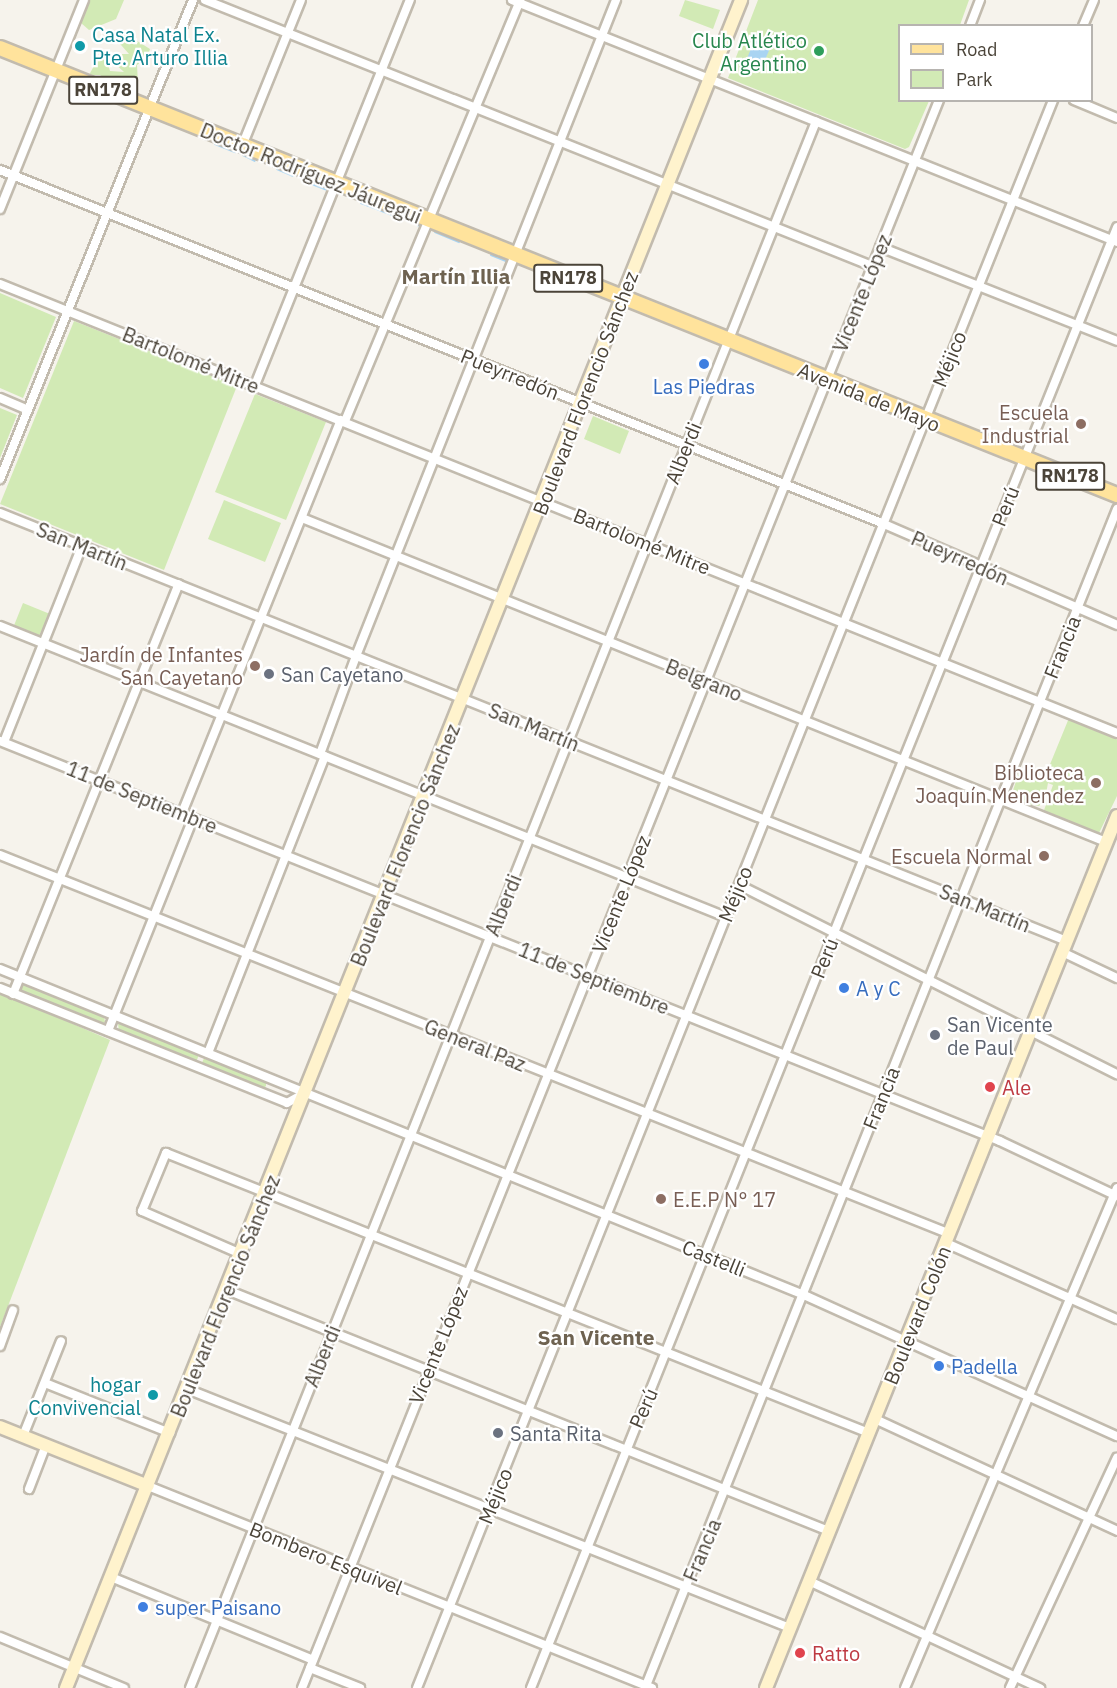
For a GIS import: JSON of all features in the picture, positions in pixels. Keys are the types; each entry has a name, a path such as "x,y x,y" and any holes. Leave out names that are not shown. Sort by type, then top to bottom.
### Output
{"main road":[{"name":"Boulevard Florencio Sánchez","path":"66,1688 464,699 741,0"},
{"name":"Doctor Rodríguez Jáuregui","path":"0,48 621,299"},
{"name":"Avenida de Mayo","path":"621,299 1117,495"},
{"path":"1111,837 1117,816"},
{"name":"Boulevard Colón","path":"766,1688 1111,837"},
{"name":"Bombero Esquivel","path":"0,1427 148,1486"}],"street":[{"path":"0,209 84,0"},
{"path":"0,479 193,0"},
{"path":"205,0 872,266"},
{"path":"242,146 301,0"},
{"path":"255,385 410,0"},
{"path":"197,1067 206,1053 286,855 356,656 616,0"},
{"path":"970,24 980,0"},
{"path":"1084,24 1094,0"},
{"path":"182,813 302,518 430,221 517,1 1114,241"},
{"name":"Vicente López","path":"302,1688 467,1271 668,779 938,102"},
{"name":"Méjico","path":"417,1688 1052,102"},
{"path":"1079,102 1117,118"},
{"name":"Alberdi","path":"190,1688 816,121"},
{"name":"Pueyrredón","path":"0,170 786,484 975,562 980,568 1117,625"},
{"name":"Perú","path":"531,1688 624,1449 668,1353 863,858 1114,241 1117,227"},
{"path":"880,247 1117,341"},
{"name":"Bartolomé Mitre","path":"0,284 1117,733"},
{"path":"0,398 28,410"},
{"name":"Francia","path":"648,1687 843,1192 1117,509"},
{"name":"San Martín","path":"0,513 962,898 1065,946 1117,978"},
{"name":"Belgrano","path":"302,518 902,761 1001,800 1111,837"},
{"path":"2,741 82,546"},
{"path":"13,993 179,584"},
{"path":"0,626 726,917"},
{"name":"11 de Septiembre","path":"2,741 989,1137 1116,1193"},
{"path":"108,1031 193,818"},
{"name":"General Paz","path":"0,855 843,1192 1117,1319"},
{"path":"739,885 930,978 1117,1074"},
{"name":"Castelli","path":"0,969 706,1254 907,1339 1117,1436"},
{"path":"0,988 287,1103 306,1092"},
{"path":"242,1254 142,1211 166,1153 267,1191 869,1433"},
{"path":"905,1688 1116,1193"},
{"path":"227,1290 331,1334 829,1531"},
{"path":"0,1346 13,1310"},
{"path":"23,1436 62,1341"},
{"path":"45,1383 170,1433"},
{"path":"187,1389 790,1628"},
{"path":"875,1419 1117,1531"},
{"path":"29,1490 46,1445"},
{"path":"1010,1688 1117,1458"},
{"name":"Bombero Esquivel","path":"148,1486 648,1687"},
{"path":"111,1577 216,1621 360,1688"},
{"path":"809,1581 1040,1688"},
{"path":"0,1637 124,1688"}],"green space":[{"path":"87,0 124,0 116,19 89,30 81,23"},
{"path":"685,0 720,10 713,29 679,16"},
{"name":"Club Atlético Argentino","path":"758,0 969,0 960,24 898,24 898,102 929,102 909,147 905,149 728,78"},
{"path":"126,34 150,49 147,58 137,65 138,84 114,84 100,75 89,75 99,57 106,57 110,71 124,72 112,61 117,54 129,54 114,37"},
{"path":"0,293 56,317 23,398 0,388"},
{"path":"74,321 237,386 164,570 0,504"},
{"path":"255,394 326,422 286,520 215,492"},
{"path":"0,408 17,415 0,458"},
{"path":"593,416 629,431 620,454 584,439"},
{"path":"224,500 281,523 265,562 208,539"},
{"path":"23,603 50,614 39,636 13,628"},
{"path":"1069,718 1117,737 1117,796 1099,833 1043,813 1053,785 1048,783 1045,799 1039,806 1023,803 1012,793 1019,773 1044,779"},
{"path":"22,982 104,1016 105,1022 100,1025 18,992"},
{"path":"0,992 110,1040 0,1327"},
{"path":"118,1023 199,1054 196,1063 119,1032"},
{"path":"205,1056 266,1081 266,1086 263,1089 201,1065"}],"water":[{"path":"757,34 773,41 762,67 746,61"}],"waterway":[{"path":"215,144 235,152"},
{"path":"243,155 255,161"},
{"path":"277,169 293,176"},
{"path":"304,181 327,190"},
{"path":"361,203 397,217"},
{"path":"417,225 421,226"},
{"path":"435,232 459,242"},
{"path":"491,255 508,262"}],"place":[{"name":"Casa Natal Ex. Pte. Arturo Illia","path":"80,46"},
{"name":"Club Atlético Argentino","path":"819,51"},
{"name":"Las Piedras","path":"704,364"},
{"name":"Escuela Industrial","path":"1081,424"},
{"name":"Jardín de Infantes San Cayetano","path":"255,666"},
{"name":"San Cayetano","path":"269,674"},
{"name":"Biblioteca Joaquín Menendez","path":"1096,783"},
{"name":"Escuela Normal","path":"1044,856"},
{"name":"A y C","path":"844,988"},
{"name":"San Vicente de Paul","path":"935,1035"},
{"name":"Ale","path":"990,1087"},
{"name":"E.E.P N° 17","path":"661,1199"},
{"name":"Padella","path":"939,1366"},
{"name":"hogar Convivencial","path":"153,1395"},
{"name":"Santa Rita","path":"498,1433"},
{"name":"super Paisano","path":"143,1607"},
{"name":"Ratto","path":"800,1653"}],"district":[{"name":"Martín Illia","path":"456,276"},
{"name":"San Vicente","path":"596,1337"}]}
